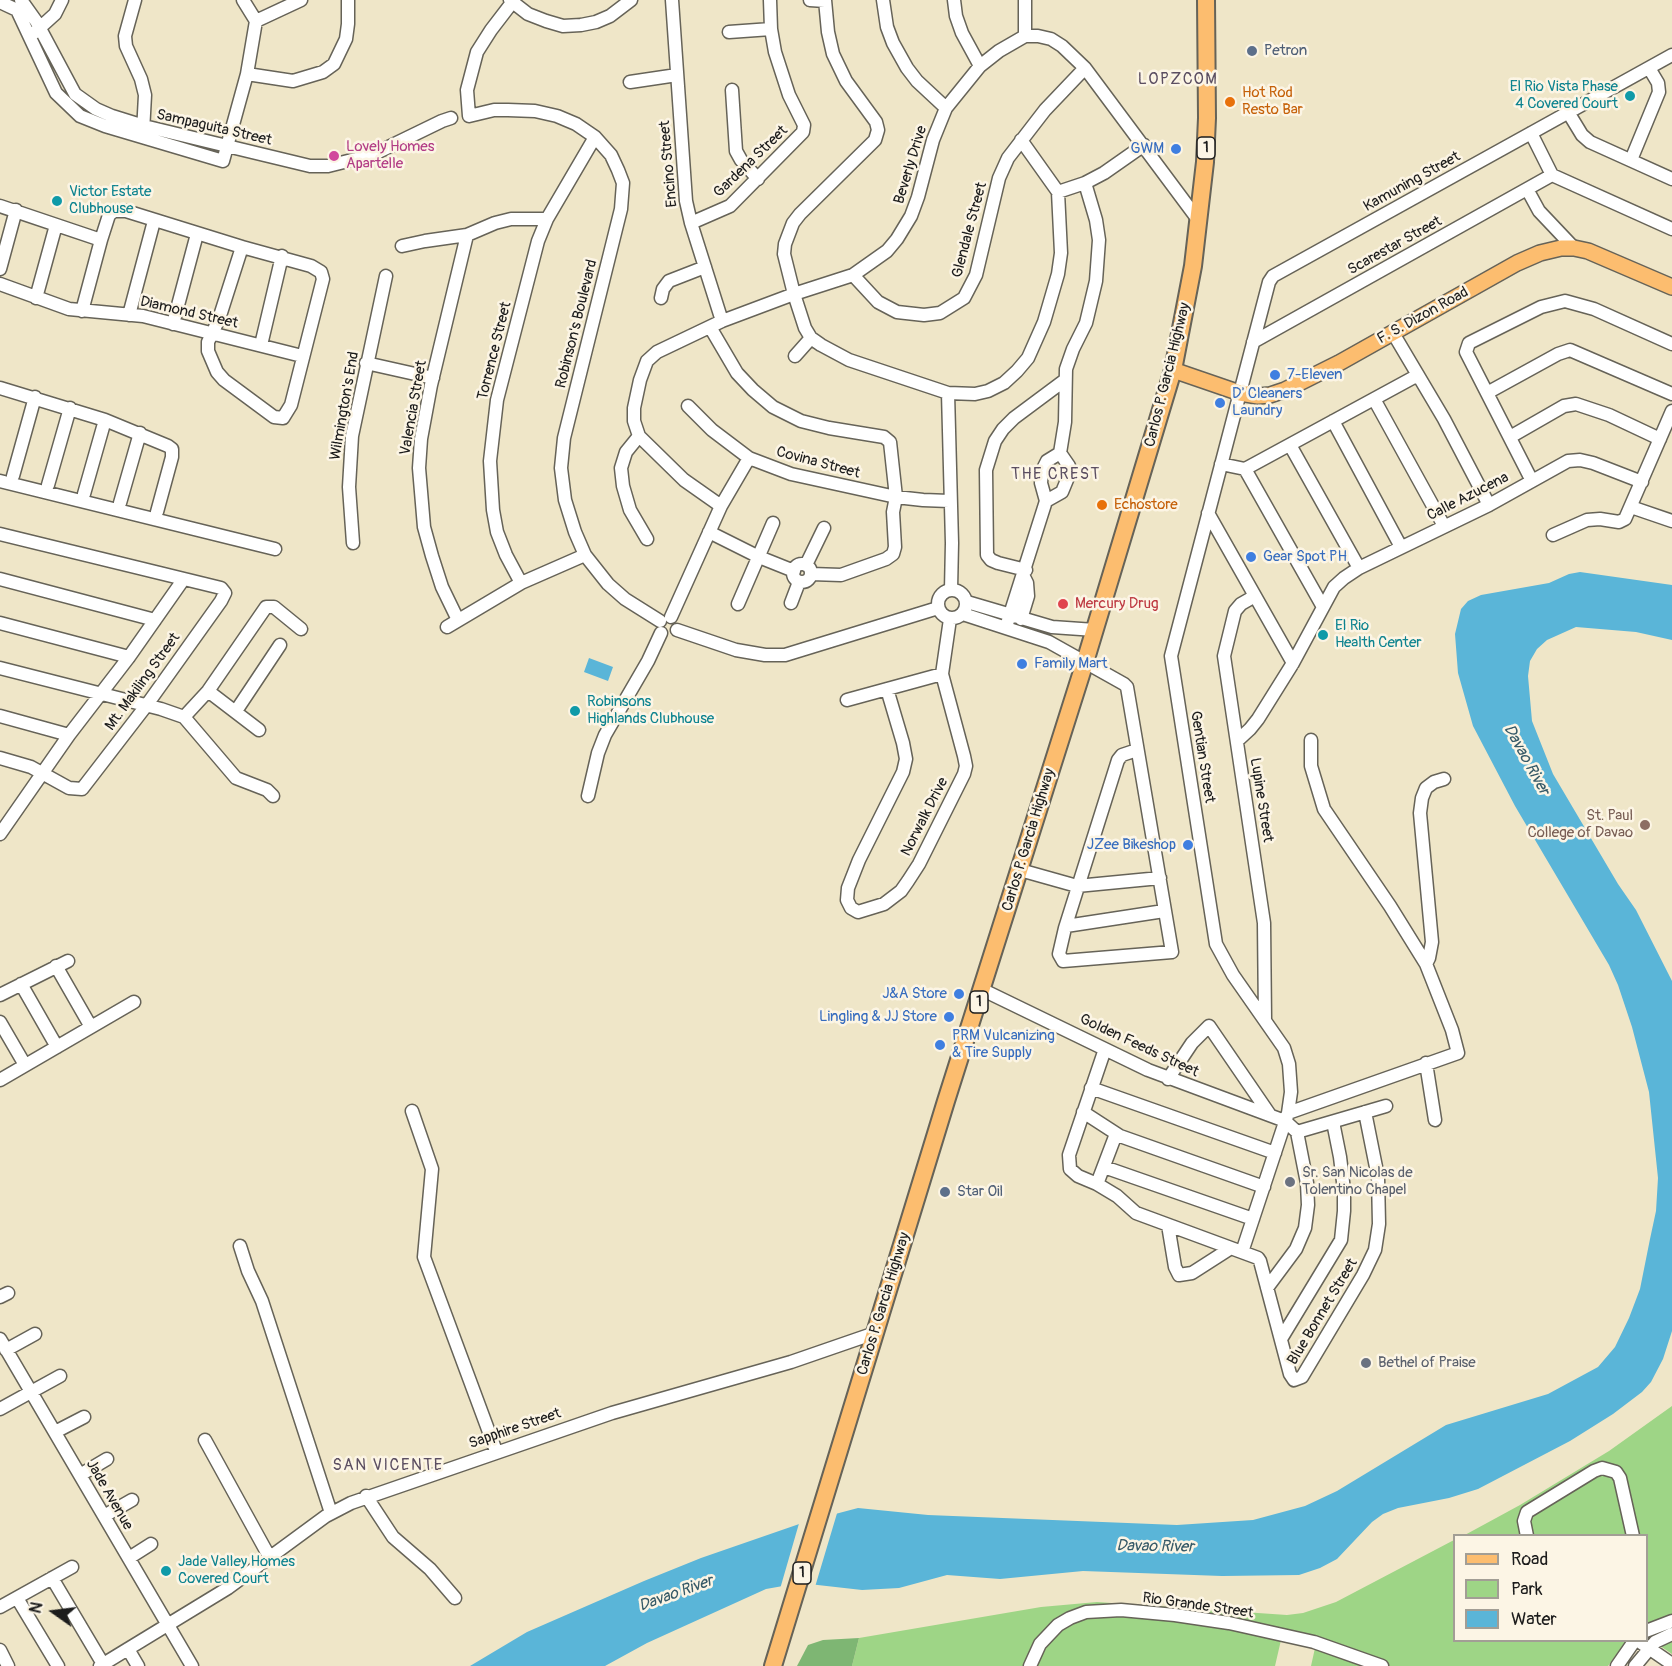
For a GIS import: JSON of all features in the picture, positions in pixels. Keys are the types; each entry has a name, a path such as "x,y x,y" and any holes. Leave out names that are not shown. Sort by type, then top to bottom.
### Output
{"highway":[{"name":"Carlos P. Garcia Highway","path":"773,1666 1095,630 1173,370 1194,266 1199,221 1207,118 1206,0"}],"main road":[{"name":"F. S. Dizon Road","path":"1173,370 1240,393 1270,395 1285,390 1393,333 1517,263 1551,250 1574,248 1600,256 1672,287"}],"street":[{"path":"35,33 55,14 62,0"},
{"path":"135,0 125,36 126,46 146,96 143,131"},
{"path":"226,146 247,74 256,21 243,0"},
{"path":"256,21 301,0"},
{"path":"247,74 293,81 323,72 334,64 346,39 348,0"},
{"path":"512,1 528,14 563,26 596,22 610,16 631,0"},
{"name":"Encino Street","path":"672,0 686,201 722,321"},
{"name":"Gardena Street","path":"691,223 730,206 801,136 804,128 781,75 771,29 770,0"},
{"path":"810,0 825,0 833,54 846,81 876,122 878,130 875,140 793,223 785,244 784,254 794,294 811,338 849,360 948,393 975,394 988,391 1004,383 1017,371 1028,358 1044,322 1058,274 1061,253 1058,192 1021,140"},
{"path":"883,0 886,27 907,68 917,81 946,108"},
{"path":"954,0 956,16 962,33 980,66"},
{"path":"1024,0 1025,36 1050,39 1062,46 1085,68 1199,221"},
{"name":"Robinson's Boulevard","path":"512,1 477,52 467,90 469,116 494,110 535,111 557,116 576,124 595,137 610,155 623,183 621,209 561,455 565,500 585,555 608,584 625,599 664,624"},
{"name":"Sampaguita Street","path":"0,2 21,4 35,33 75,94 96,109 143,131 223,161 226,146"},
{"path":"729,32 771,29"},
{"name":"Beverly Drive","path":"639,436 634,421 634,408 640,380 647,361 657,352 722,321 853,275 887,251 911,216 933,140 946,108 980,66 999,51 1025,36"},
{"name":"Kamuning Street","path":"1240,393 1267,285 1273,276 1672,55"},
{"name":"Glendale Street","path":"853,275 878,302 897,312 924,315 940,313 956,304 970,289 976,275 999,178 1008,158 1045,110 1085,68"},
{"path":"1630,160 1659,93 1658,83 1649,68"},
{"path":"630,82 677,75"},
{"path":"732,90 736,151 741,160 758,178"},
{"path":"1568,112 1585,139 1672,179"},
{"name":"Sampaguita Street","path":"143,131 226,146 310,166 328,166 372,155 451,118"},
{"path":"1531,133 1552,176 1672,229"},
{"name":"Torrence Street","path":"521,583 497,532 493,510 490,461 497,400 538,241 547,219 595,137"},
{"path":"1058,192 1085,183 1104,173 1144,145"},
{"name":"Scarestar Street","path":"1253,342 1552,176"},
{"path":"1046,501 1062,492 1069,475 1069,466 1060,453 1065,422 1065,380 1069,358 1086,323 1099,260 1096,219 1085,183"},
{"path":"1527,189 1539,211 1574,248"},
{"path":"0,206 101,240"},
{"path":"0,269 16,210"},
{"path":"82,311 101,240 109,215 114,211 126,211 197,234 282,256 318,268 323,279 291,405 287,415 283,418 274,417 224,380 217,372 207,347 219,319 242,247"},
{"path":"402,246 467,235 511,219 547,219"},
{"path":"129,315 154,221"},
{"path":"36,298 56,225"},
{"path":"173,324 197,234"},
{"name":"Valencia Street","path":"458,620 442,587 424,527 419,468 420,448 433,378 467,235"},
{"path":"261,345 282,256"},
{"path":"661,298 663,289 669,281 705,267"},
{"name":"Wilmington's End","path":"353,543 349,460 366,363 386,276"},
{"name":"Diamond Street","path":"0,284 69,309 143,316 302,356"},
{"path":"1532,481 1466,352 1469,343 1541,307 1565,301 1594,309 1672,344"},
{"path":"710,327 737,372 753,390 786,415 829,428 888,439 892,446 896,497 892,522 895,547 890,557 841,575 809,570 799,565 792,603"},
{"path":"1393,333 1444,419 1489,505"},
{"path":"795,356 811,338"},
{"path":"1487,393 1558,354 1570,350 1672,394"},
{"path":"366,363 433,378"},
{"path":"1221,464 1245,469 1418,375"},
{"path":"1025,574 991,560 987,555 986,470 995,441 1004,429 1014,418 1065,380"},
{"path":"0,388 105,420 140,433 172,449 172,457 157,512"},
{"path":"948,393 951,590"},
{"name":"Gentian Street","path":"1236,1250 1253,1218 1287,1117 1290,1092 1287,1056 1266,1020 1225,963 1216,944 1171,661 1173,645 1240,393"},
{"path":"13,476 35,398"},
{"path":"1374,399 1444,526"},
{"path":"1510,437 1564,406 1576,404 1609,415 1660,439"},
{"name":"Covina Street","path":"688,406 712,430 749,458 791,474 896,497 949,501"},
{"path":"48,485 70,408"},
{"path":"1553,535 1587,520 1622,521 1631,507 1672,411"},
{"path":"84,494 105,420"},
{"path":"1333,421 1401,547"},
{"path":"120,503 140,433"},
{"path":"647,539 630,510 623,486 621,468 626,452 639,436 684,480 721,506"},
{"path":"1290,445 1359,568"},
{"path":"1012,620 1028,596 1025,574 1046,501 1041,483 1042,471 1047,461 1060,453"},
{"path":"588,796 598,753 605,735 648,661 721,506 749,458"},
{"name":"Calle Azucena","path":"1237,741 1258,719 1293,663 1334,587 1359,568 1489,505 1573,460 1593,463 1642,482"},
{"path":"1245,469 1323,607"},
{"path":"0,473 247,534"},
{"path":"0,481 275,549"},
{"path":"1631,507 1672,521"},
{"path":"1208,513 1293,663"},
{"path":"738,604 773,523"},
{"path":"809,570 824,528"},
{"path":"709,532 796,576"},
{"path":"0,534 183,580 129,657 69,735 0,834"},
{"path":"447,627 521,583 585,555"},
{"path":"0,579 155,620"},
{"name":"Mt. Makiling Street","path":"42,773 69,788 78,790 84,786 146,706 225,593 221,588 183,580"},
{"path":"951,590 962,594 965,608 957,618 950,619 944,616 938,608 938,601 942,595 951,590"},
{"name":"Lupine Street","path":"1255,596 1238,607 1224,649 1224,664 1264,922 1266,1020"},
{"path":"184,717 208,691 266,607 273,607 301,629"},
{"path":"664,624 671,635 677,630 736,650 765,655 785,655 938,608"},
{"path":"965,608 1041,625 1095,630"},
{"name":"Norwalk Drive","path":"887,689 903,743 905,766 859,860 848,888 847,900 854,910 863,912 884,904 901,891 919,864 964,774 966,766 964,756 942,674 950,619"},
{"path":"1012,620 1037,637 1126,686 1172,951 1063,961 1059,954 1066,926 1118,760 1124,754 1137,750"},
{"path":"0,623 129,657"},
{"path":"1037,637 1041,625"},
{"path":"236,711 280,645"},
{"path":"0,668 184,717 236,778 267,790 273,796"},
{"path":"847,700 942,674"},
{"path":"208,691 259,730"},
{"path":"0,716 69,735"},
{"path":"1267,1288 1296,1249 1305,1228 1308,1205 1307,1183 1297,1132 1287,1117 1426,1063 1458,1053 1452,1030 1426,964 1390,906 1324,809 1311,766 1311,740"},
{"path":"0,758 42,773"},
{"path":"1426,964 1430,958 1432,942 1420,813 1426,788 1443,779"},
{"path":"1020,870 1065,885 1077,886 1160,878"},
{"path":"1066,926 1164,911"},
{"path":"0,995 62,964 91,1027"},
{"path":"21,984 57,1047"},
{"name":"Golden Feeds Street","path":"983,990 1168,1078 1270,1115 1287,1117"},
{"path":"0,1080 134,1002"},
{"path":"0,1022 25,1065"},
{"path":"1168,1078 1192,1043 1209,1026 1270,1115"},
{"path":"1105,1049 1069,1155 1070,1169 1078,1176 1122,1199 1136,1213 1254,1256 1260,1261 1281,1339"},
{"path":"1426,1063 1435,1120"},
{"path":"1091,1088 1275,1154"},
{"path":"1297,1132 1386,1106"},
{"path":"412,1111 432,1169 424,1257 496,1451"},
{"path":"1083,1112 1116,1134 1263,1187"},
{"name":"Blue Bonnet Street","path":"1281,1339 1290,1374 1294,1380 1302,1377 1363,1275 1375,1250 1379,1224 1378,1177 1365,1112"},
{"path":"1281,1339 1341,1240 1344,1190 1333,1122"},
{"path":"1097,1184 1116,1134"},
{"path":"1104,1167 1253,1218"},
{"path":"1168,1226 1175,1267 1179,1275 1192,1274 1236,1250"},
{"path":"240,1246 262,1301 331,1513"},
{"name":"Sapphire Street","path":"101,1665 235,1583 331,1513 366,1496 612,1413 791,1362 875,1333"},
{"path":"3,1345 35,1334"},
{"name":"Jade Avenue","path":"3,1345 192,1666"},
{"path":"0,1409 60,1376"},
{"path":"55,1432 84,1417"},
{"path":"206,1440 270,1558"},
{"path":"80,1475 107,1459"},
{"path":"1527,1534 1525,1516 1532,1508 1602,1468 1616,1472 1620,1478 1633,1534"},
{"path":"366,1496 393,1537 430,1569 455,1598"},
{"path":"104,1516 132,1500"},
{"path":"129,1558 151,1544"},
{"path":"0,1607 72,1567"},
{"path":"52,1578 101,1665"},
{"path":"18,1598 58,1666"},
{"name":"Rio Grande Street","path":"1030,1666 1040,1644 1058,1625 1070,1617 1086,1612 1121,1610 1229,1623 1314,1642 1382,1666"},
{"path":"1648,1631 1672,1621"},
{"path":"1635,1666 1648,1648 1672,1634"},
{"path":"1617,1666 1635,1642"},
{"path":"1638,1642 1672,1664"},
{"path":"128,1649 138,1666"},
{"path":"0,1650 8,1666"}],"green space":[{"path":"1672,1406 1672,1654 1648,1638 1648,1534 1467,1534 1520,1505 1609,1451"},
{"path":"1453,1541 1453,1642 1625,1642 1608,1666 1311,1666 1315,1648 1281,1640 1275,1666 852,1666 859,1638 1041,1607 1097,1602 1287,1615 1303,1613 1336,1602"},
{"path":"859,1638 852,1666 797,1666 808,1645 823,1640"}],"water":[{"name":"Davao River","path":"1580,572 1672,585 1672,640 1636,632 1576,627 1547,640 1537,649 1530,661 1528,676 1532,721 1553,774 1618,884 1636,910 1672,981 1672,1331 1663,1359 1651,1382 1642,1392 1613,1414 1570,1441 1478,1489 1449,1498 1398,1508 1383,1514 1372,1522 1337,1559 1299,1575 1222,1576 1083,1571 1000,1579 947,1575 899,1588 862,1590 800,1583 766,1589 647,1643 605,1666 470,1666 527,1632 644,1581 701,1558 805,1522 858,1508 928,1515 1177,1525 1253,1520 1305,1506 1337,1491 1446,1425 1548,1394 1598,1367 1615,1347 1640,1289 1656,1211 1658,1178 1649,1092 1632,1027 1609,965 1515,806 1473,726 1458,673 1455,634 1461,609 1468,601 1481,595 1549,583"},
{"path":"589,658 613,667 608,681 584,672"}],"pier":[{"path":"838,1510 815,1587 800,1586 780,1589 800,1520"}],"place":[{"name":"Petron","path":"1252,51"},
{"name":"El Rio Vista Phase 4 Covered Court","path":"1630,96"},
{"name":"Hot Rod Resto Bar","path":"1230,102"},
{"name":"GWM","path":"1176,149"},
{"name":"Lovely Homes Apartelle","path":"334,156"},
{"name":"Victor Estate Clubhouse","path":"57,201"},
{"name":"7-Eleven","path":"1275,375"},
{"name":"D' Cleaners Laundry","path":"1220,403"},
{"name":"Echostore","path":"1102,505"},
{"name":"Gear Spot PH","path":"1251,557"},
{"name":"Mercury Drug","path":"1063,604"},
{"name":"El Rio Health Center","path":"1323,635"},
{"name":"Family Mart","path":"1022,664"},
{"name":"Robinsons Highlands Clubhouse","path":"575,711"},
{"name":"St. Paul College of Davao","path":"1645,825"},
{"name":"JZee Bikeshop","path":"1188,845"},
{"name":"J&A Store","path":"959,994"},
{"name":"Lingling & JJ Store","path":"949,1017"},
{"name":"PRM Vulcanizing & Tire Supply","path":"940,1045"},
{"name":"Sr. San Nicolas de Tolentino Chapel","path":"1290,1182"},
{"name":"Star Oil","path":"945,1192"},
{"name":"Bethel of Praise","path":"1366,1363"},
{"name":"Jade Valley Homes Covered Court","path":"166,1571"}],"district":[{"name":"LOPZCOM","path":"1178,80"},
{"name":"THE CREST","path":"1056,475"},
{"name":"SAN VICENTE","path":"388,1466"}]}
